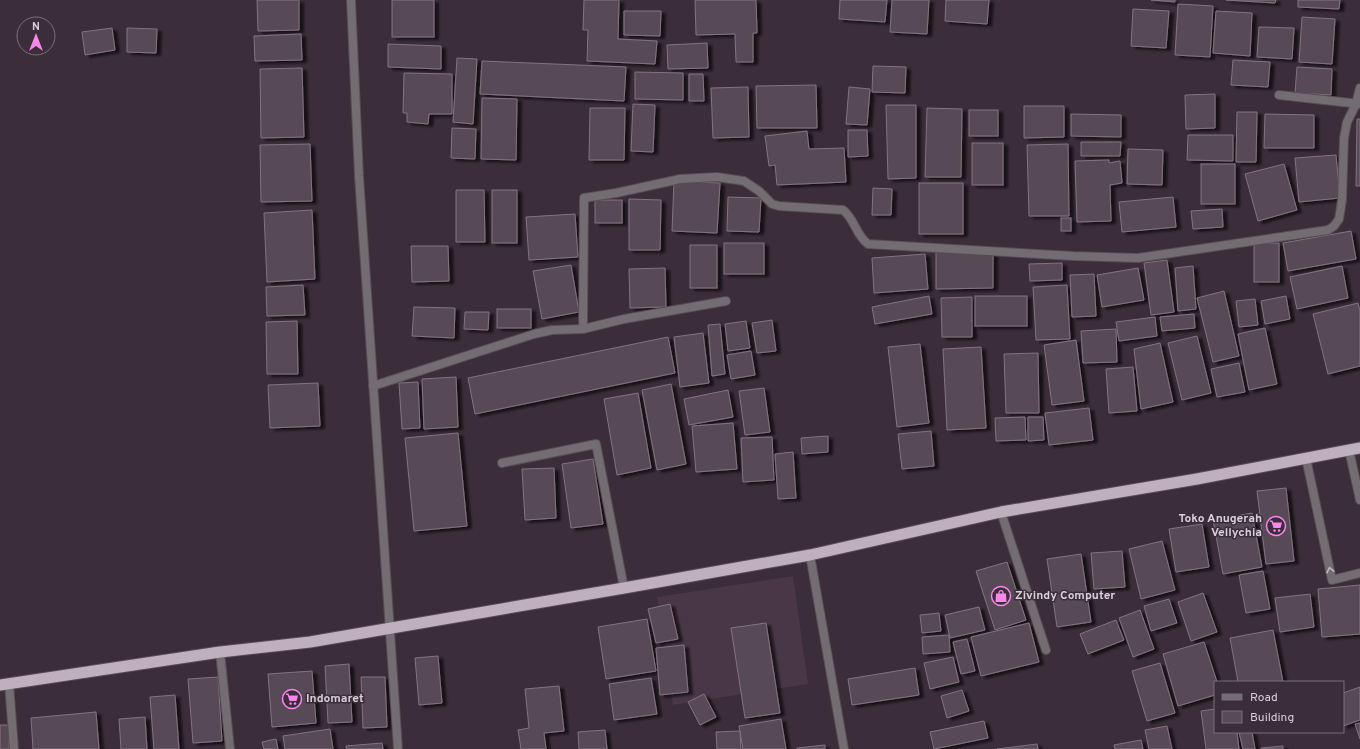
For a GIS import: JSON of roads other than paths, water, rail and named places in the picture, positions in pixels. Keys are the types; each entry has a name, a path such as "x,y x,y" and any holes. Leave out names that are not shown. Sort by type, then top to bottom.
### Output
{"highway":[{"path":"4,684 220,652 310,642 624,588 810,555 1001,512 1197,479 1354,449"}],"street":[{"path":"351,0 359,176 398,749"},
{"path":"583,329 584,198 616,193 680,179 723,178 744,181 759,191 772,204 779,206 843,210 848,214 862,240 868,244 1072,256 1138,258 1328,230 1334,226 1339,219 1341,209 1344,138 1347,122 1358,104 1360,88"},
{"path":"1279,95 1358,104"},
{"path":"373,386 534,334 552,330 583,329 624,319 726,301"},
{"path":"502,463 596,444 624,588"},
{"path":"1354,449 1360,500"},
{"path":"1306,458 1332,580 1360,573"},
{"path":"1001,512 1046,650"},
{"path":"810,555 844,749"},
{"path":"220,652 230,749"},
{"path":"4,684 14,749"}],"place":[{"name":"Toko Anugerah Vellychia","path":"1276,526"},
{"name":"Zivindy Computer","path":"1001,596"},
{"name":"Indomaret","path":"292,699"}]}
